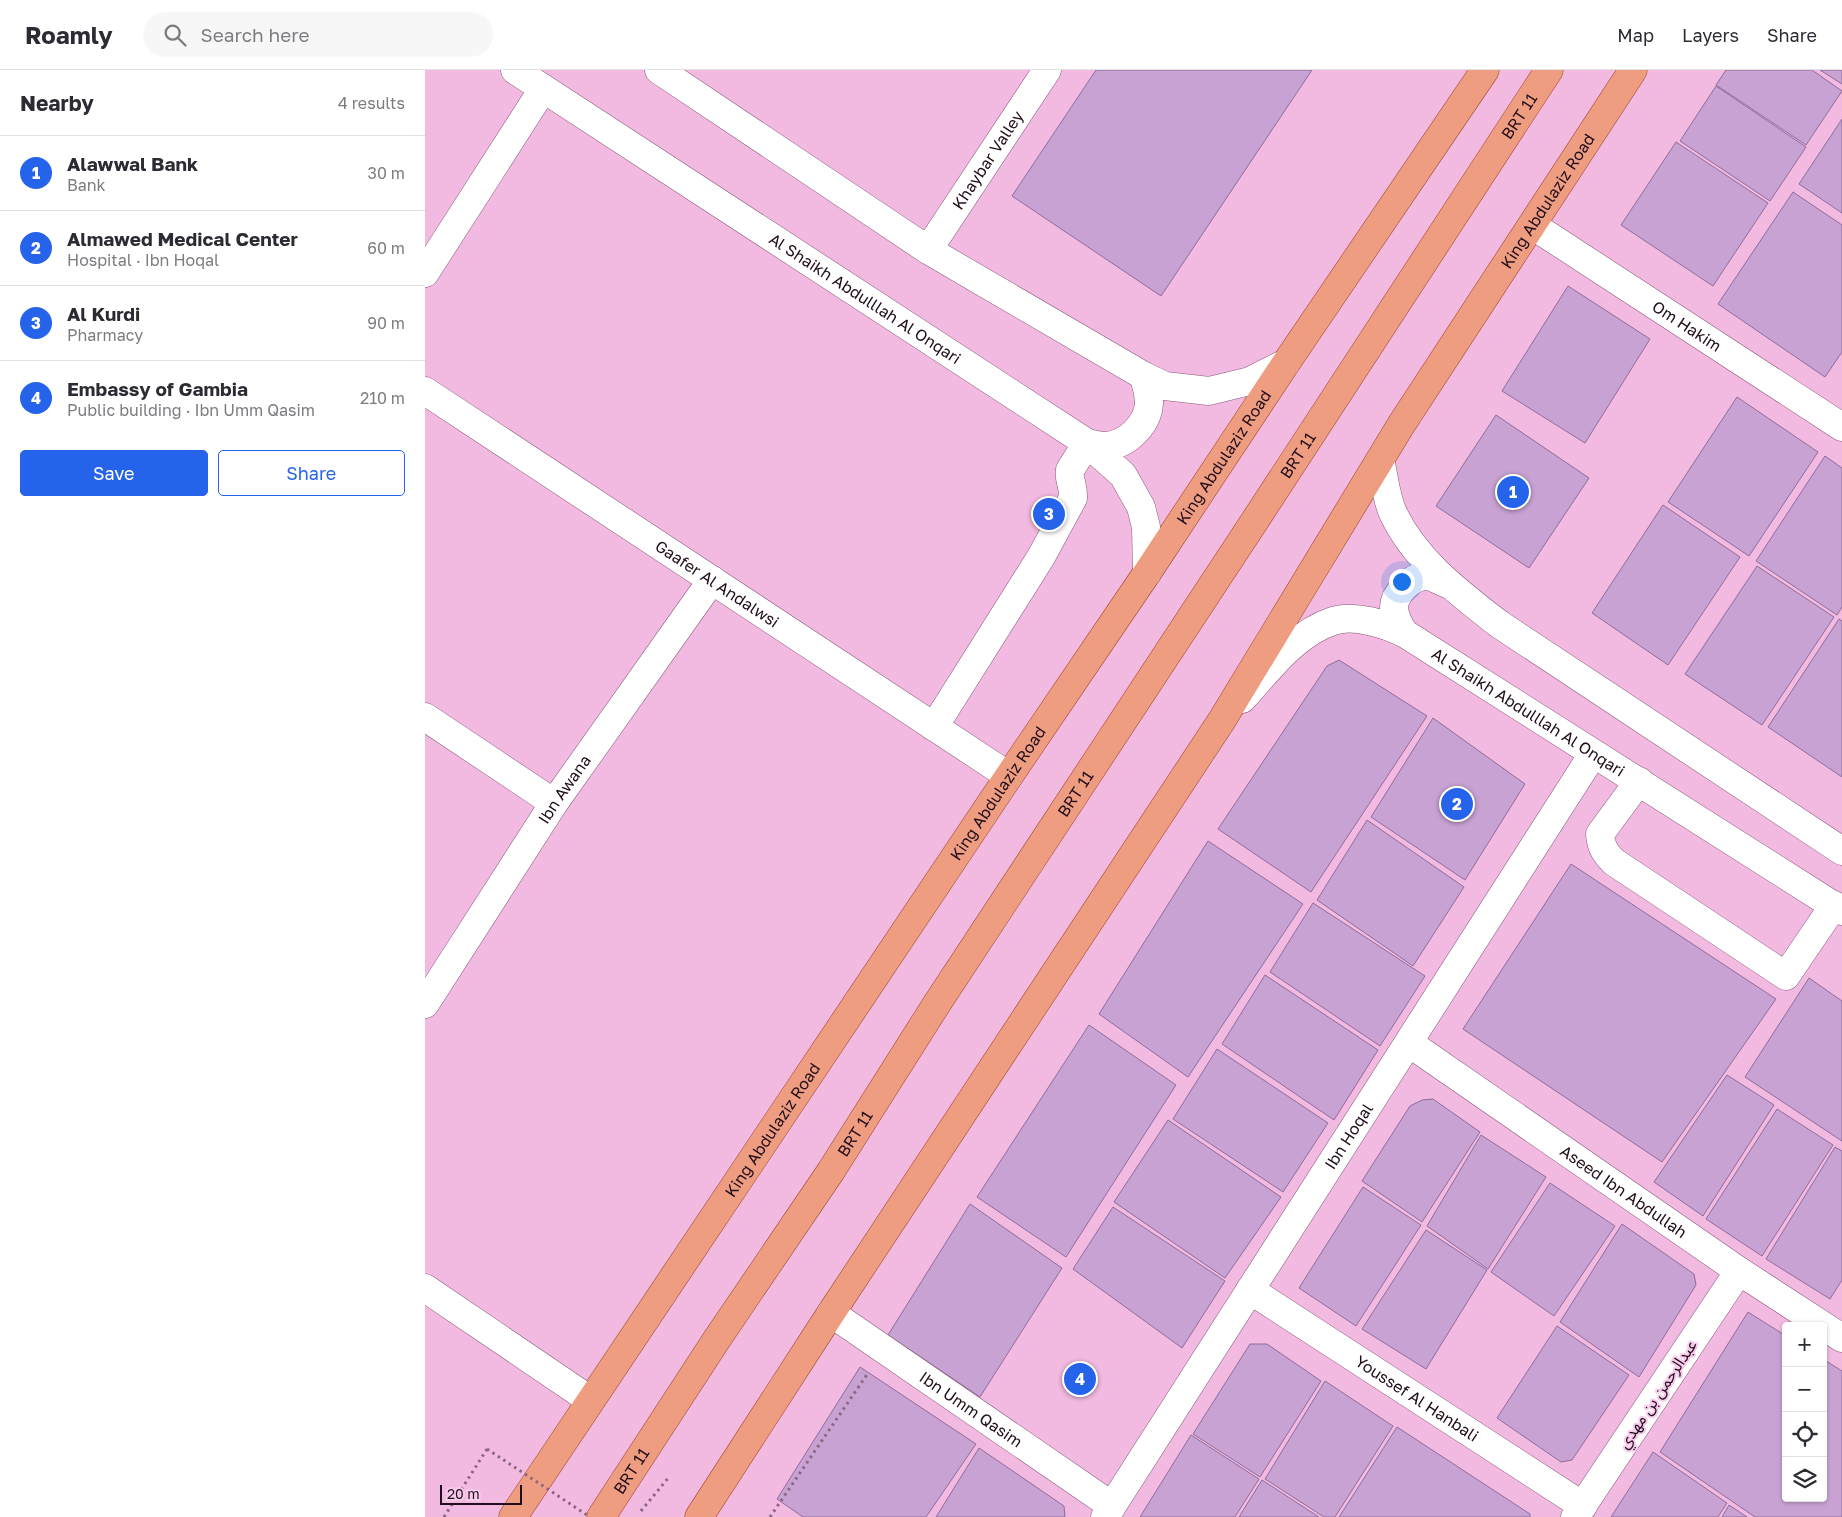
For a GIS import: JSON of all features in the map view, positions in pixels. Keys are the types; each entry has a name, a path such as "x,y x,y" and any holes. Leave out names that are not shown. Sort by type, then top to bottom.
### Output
{"main road":[{"name":"King Abdulaziz Road","path":"513,1517 1286,363 1485,70"},
{"name":"BRT 11","path":"601,1517 717,1339 831,1171 936,1005 1549,70"},
{"name":"King Abdulaziz Road","path":"699,1517 831,1313 1222,720 1380,460 1633,70"}],"street":[{"name":"Al Shaikh Abdulllah Al Onqari","path":"515,70 1087,443 1123,475 1141,507 1146,527 1147,573"},
{"path":"659,70 927,250 1144,376 1165,386 1209,391 1250,381 1286,363"},
{"name":"Khaybar Valley","path":"927,250 1047,70"},
{"path":"425,273 543,89"},
{"name":"Om Hakim","path":"1532,225 1842,426"},
{"path":"934,726 1041,557 1073,498 1074,488 1069,474 1070,470 1087,443 1107,446 1123,442 1145,418 1149,404 1144,376"},
{"name":"Gaafer Al Andalwsi","path":"425,391 1009,776"},
{"path":"1380,460 1392,512 1409,539 1448,584 1507,629 1842,851"},
{"path":"1404,633 1396,620 1394,606 1398,596 1411,581 1428,576 1448,584"},
{"name":"Ibn Awana","path":"425,1004 554,803 712,580"},
{"name":"Al Shaikh Abdulllah Al Onqari","path":"1222,720 1297,640 1333,620 1357,619 1386,625 1404,633 1838,908"},
{"path":"425,718 554,803"},
{"name":"Ibn Hoqal","path":"1108,1512 1593,754"},
{"path":"1639,781 1600,834 1601,846 1606,854 1614,862 1786,976 1838,908"},
{"name":"Aseed Ibn Abdullah","path":"1409,1043 1739,1271 1839,1329"},
{"name":"عبدالرحمن بن مهدي","path":"1579,1511 1739,1271"},
{"path":"425,1288 590,1400"},
{"name":"Youssef Al Hanbali","path":"1250,1290 1579,1511"},
{"name":"Ibn Umm Qasim","path":"831,1313 884,1349 1108,1512"}],"path":[{"path":"770,1517 884,1349"},
{"path":"443,1517 487,1449 590,1517"},
{"path":"636,1517 669,1477"}],"building":[{"path":"1096,70 1312,70 1161,296 1012,196"},
{"path":"1726,70 1812,70 1842,91 1806,145 1716,85"},
{"path":"1820,70 1842,70 1842,84"},
{"path":"1716,86 1806,147 1770,201 1680,141"},
{"path":"1842,119 1842,213 1799,184"},
{"path":"1676,142 1768,203 1713,286 1621,225"},
{"path":"1793,192 1842,225 1842,352 1825,377 1718,304"},
{"path":"1568,286 1650,339 1585,443 1502,391"},
{"path":"1737,397 1818,452 1749,556 1668,502"},
{"path":"1496,415 1589,478 1529,568 1436,506"},
{"path":"1825,456 1842,468 1842,607 1837,615 1756,561"},
{"path":"1663,505 1740,557 1668,665 1592,613"},
{"path":"1757,566 1834,617 1762,725 1685,674"},
{"path":"1839,619 1842,621 1842,777 1768,727"},
{"path":"1339,660 1427,716 1311,892 1218,829 1327,666"},
{"path":"1433,718 1525,784 1465,880 1371,817"},
{"path":"1367,820 1464,887 1413,966 1317,900"},
{"path":"1208,841 1303,904 1188,1077 1099,1014"},
{"path":"1571,864 1776,999 1662,1162 1463,1029"},
{"path":"1313,903 1425,976 1380,1046 1270,972"},
{"path":"1265,975 1378,1050 1334,1120 1222,1044"},
{"path":"1809,978 1842,1001 1842,1141 1745,1077"},
{"path":"1089,1025 1176,1085 1066,1257 977,1197"},
{"path":"1217,1049 1328,1123 1283,1192 1173,1119"},
{"path":"1727,1075 1774,1105 1703,1216 1654,1182"},
{"path":"1433,1099 1480,1132 1422,1222 1362,1181 1410,1106 1422,1100"},
{"path":"1777,1109 1833,1145 1762,1256 1706,1219"},
{"path":"1168,1120 1281,1197 1225,1278 1114,1202"},
{"path":"1481,1135 1546,1177 1488,1269 1427,1226"},
{"path":"1835,1147 1842,1151 1842,1280 1830,1299 1766,1259"},
{"path":"1550,1183 1615,1226 1554,1316 1491,1272"},
{"path":"1363,1187 1421,1225 1356,1326 1299,1288"},
{"path":"970,1204 1062,1268 980,1397 888,1335"},
{"path":"1113,1207 1225,1281 1182,1348 1073,1269"},
{"path":"1622,1224 1694,1274 1696,1285 1639,1377 1560,1322"},
{"path":"1426,1230 1487,1270 1426,1369 1362,1329"},
{"path":"1748,1312 1782,1333 1782,1502 1827,1502 1827,1362 1842,1371 1842,1517 1755,1517 1660,1452"},
{"path":"1557,1326 1629,1375 1572,1460 1561,1462 1497,1418"},
{"path":"1250,1344 1267,1344 1321,1381 1260,1477 1193,1434"},
{"path":"860,1367 976,1444 926,1517 803,1517 777,1499"},
{"path":"1325,1381 1393,1426 1335,1517 1324,1517 1265,1479"},
{"path":"1397,1427 1530,1514 1530,1517 1339,1517"},
{"path":"1191,1435 1259,1479 1235,1517 1140,1517"},
{"path":"979,1448 1064,1506 1065,1517 936,1517"},
{"path":"1653,1452 1727,1503 1718,1517 1611,1517"},
{"path":"1262,1480 1319,1517 1239,1517"},
{"path":"1729,1505 1747,1517 1722,1517"}],"place":[{"name":"Alawwal Bank","path":"1513,492"},
{"name":"Al Kurdi","path":"1049,514"},
{"name":"Almawed Medical Center","path":"1457,804"},
{"name":"Embassy of Gambia","path":"1080,1379"}]}
